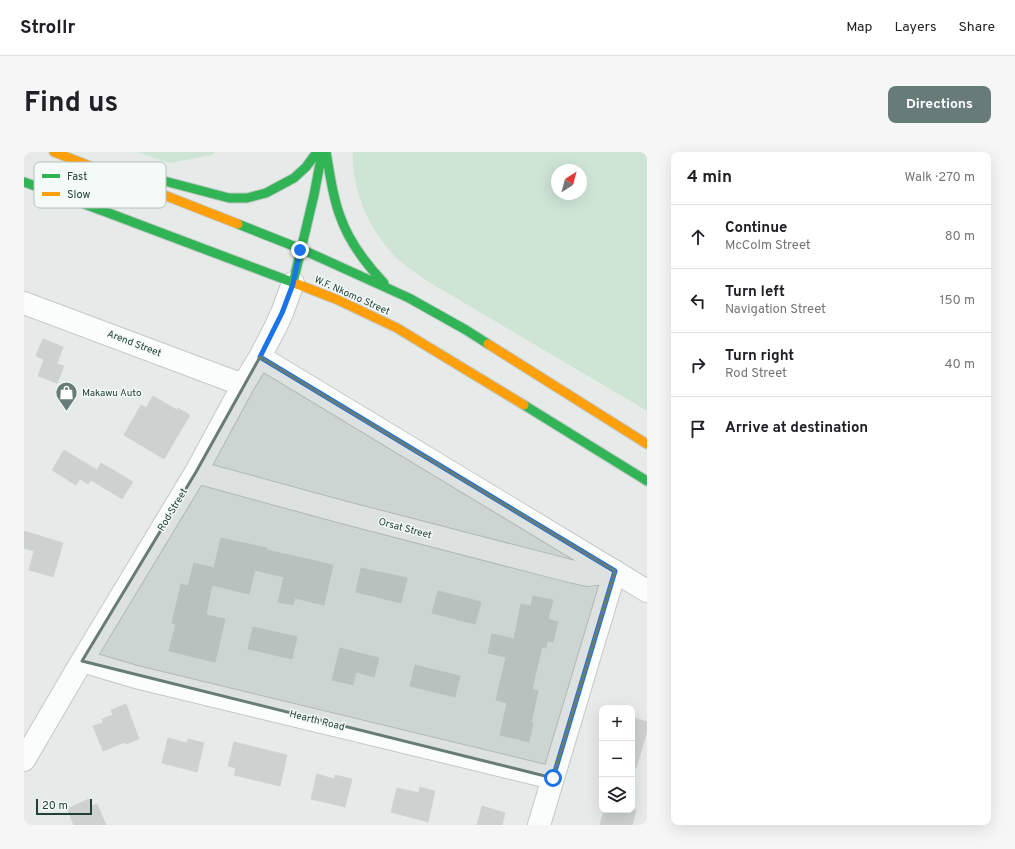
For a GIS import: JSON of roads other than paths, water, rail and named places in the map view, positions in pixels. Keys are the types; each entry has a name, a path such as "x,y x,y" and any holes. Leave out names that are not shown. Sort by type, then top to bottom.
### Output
{"main road":[{"path":"56,152 94,162"},
{"path":"56,152 81,162"},
{"path":"166,181 229,198 247,198 266,193 294,178 306,167 317,152"},
{"name":"Rod Street","path":"293,284 314,195 322,152"},
{"path":"326,152 336,204 343,226 353,246 370,268 391,290"},
{"name":"W.F. Nkomo Street","path":"24,182 34,186"},
{"path":"166,196 300,250 409,298 466,330 647,444"},
{"name":"W.F. Nkomo Street","path":"96,208 338,300 397,328 647,481"}],"street":[{"name":"Rod Street","path":"24,760 196,472 278,323 293,284"},
{"name":"Arend Street","path":"24,302 243,385"},
{"path":"260,357 647,591"},
{"name":"Orsat Street","path":"196,472 346,514 566,570 588,575 615,571"},
{"path":"540,825 615,571"},
{"name":"Hearth Road","path":"82,661 136,677 553,778"}],"place":[{"name":"Makawu Auto","path":"66,412"}]}
